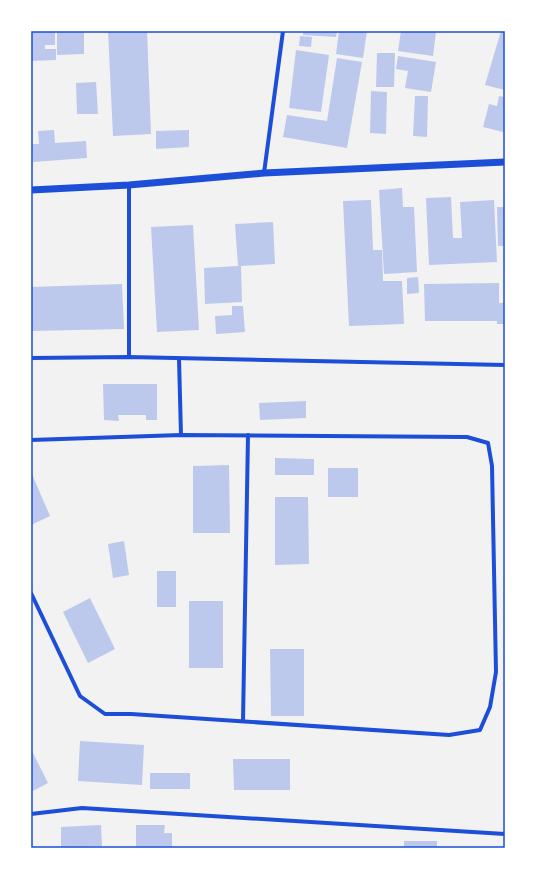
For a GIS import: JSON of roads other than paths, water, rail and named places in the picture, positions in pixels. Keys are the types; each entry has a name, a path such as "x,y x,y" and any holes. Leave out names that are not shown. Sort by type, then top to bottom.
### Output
{"street":[{"path":"264,173 283,31"},
{"path":"31,190 264,173 505,162"},
{"path":"129,184 129,358"},
{"path":"31,358 129,358 505,365"},
{"path":"179,359 181,435"},
{"path":"31,440 181,435 467,438 488,443 492,466 496,672 490,707 480,730 449,735 131,714 104,714 80,696 31,593"},
{"path":"243,721 248,436"},
{"path":"31,814 82,808 505,834"}]}
